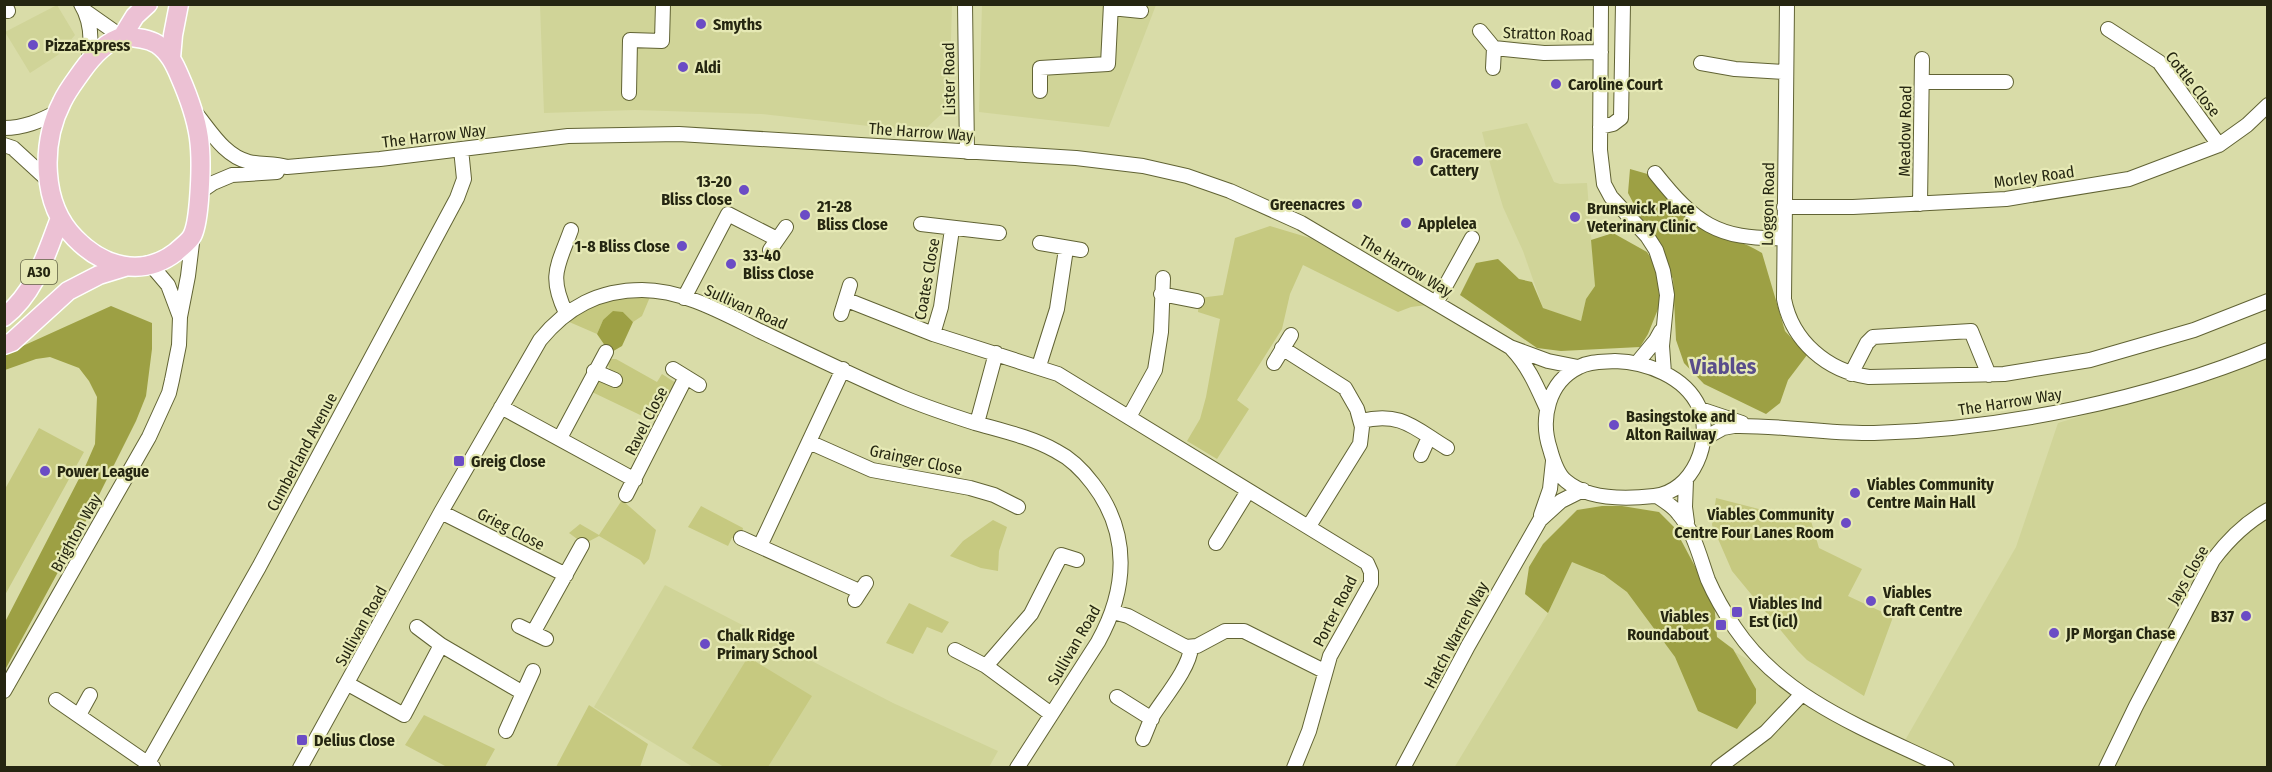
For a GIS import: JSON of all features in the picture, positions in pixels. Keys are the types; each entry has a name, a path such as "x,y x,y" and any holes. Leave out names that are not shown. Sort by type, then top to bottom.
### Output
{"main road":[{"name":"A30","path":"125,267 103,259 83,246 69,232 60,218 49,181 50,138 57,112 66,94 88,63 105,46 122,37 135,16 148,4"},
{"path":"171,58 179,4"},
{"path":"122,37 148,40 158,44 171,58 194,111 201,149 200,192 193,235"},
{"name":"A30","path":"4,317 27,295 42,267 60,218"},
{"name":"A30","path":"4,345 12,342 68,291 99,275 125,267 151,265 166,259 193,235"}],"street":[{"path":"629,93 630,40 662,41 663,4"},
{"name":"Lister Road","path":"965,4 967,152"},
{"path":"1601,4 1600,162 1606,189 1647,236 1656,250 1663,271 1667,295 1662,346 1664,374"},
{"path":"1600,127 1613,124 1621,118 1623,4"},
{"name":"Loggon Road","path":"1787,4 1784,299 1789,320 1801,338 1827,363 1851,374 1869,377 1989,375 2022,372 2090,360 2194,330 2268,301"},
{"path":"1040,91 1040,68 1108,64 1111,6 1141,11"},
{"path":"83,8 122,37"},
{"path":"83,8 90,37 88,63"},
{"name":"Cottle Close","path":"2108,29 2158,62 2218,145"},
{"name":"Stratton Road","path":"1480,31 1494,48 1493,68"},
{"name":"Stratton Road","path":"1494,48 1544,53 1601,52"},
{"name":"Meadow Road","path":"1920,204 1922,59"},
{"path":"1701,63 1735,69 1786,72"},
{"path":"1922,82 2006,82"},
{"name":"Morley Road","path":"1784,207 1920,204 2006,199 2129,179 2218,145 2247,125 2268,105"},
{"name":"The Harrow Way","path":"194,111 231,155 250,162 287,167 366,161 568,136 650,133 1077,158 1161,170 1214,184 1301,223 1510,347 1548,361 1578,367"},
{"path":"4,128 18,128 57,112"},
{"path":"4,145 13,148 49,181"},
{"name":"Cumberland Avenue","path":"56,700 151,765 457,198 464,178 461,149"},
{"name":"The Harrow Way","path":"200,192 213,183 232,175 273,173 287,167"},
{"path":"1655,173 1679,203 1696,217 1719,230 1752,238 1783,238"},
{"path":"684,298 728,214 774,245 786,227"},
{"name":"Coates Close","path":"921,224 999,233"},
{"name":"Coates Close","path":"933,334 941,307 952,229"},
{"path":"566,313 554,278 571,230"},
{"name":"Brighton Way","path":"4,692 149,437 162,410 169,393 176,361 180,317 193,235"},
{"path":"1436,303 1472,238"},
{"path":"1040,243 1081,250"},
{"path":"1039,366 1057,309 1066,249"},
{"name":"Brighton Way","path":"151,265 168,285 180,317"},
{"path":"1130,417 1155,370 1161,332 1163,278"},
{"path":"841,314 850,285"},
{"name":"Sullivan Road","path":"300,768 441,512 540,340 566,313 603,295 625,291 659,291 684,298 902,397 1028,438 1060,453 1093,484 1111,514 1120,543 1119,588 1113,612 1098,642 1017,768"},
{"path":"1161,294 1197,301"},
{"name":"Coates Close","path":"847,300 933,334 1039,366 1058,374 1185,452"},
{"path":"1638,363 1656,340 1664,324"},
{"path":"1851,374 1867,343 1873,337 1971,331 1989,375"},
{"path":"1274,363 1291,335"},
{"name":"The Harrow Way","path":"1510,347 1523,360 1533,377 1546,409"},
{"path":"1282,348 1345,388 1361,421 1360,444 1309,526"},
{"name":"The Harrow Way","path":"1700,409 1750,425 1816,432 1875,433 1971,426 2011,421 2112,400 2178,382 2268,350"},
{"path":"560,438 606,352"},
{"path":"977,423 996,353"},
{"path":"1609,361 1638,363 1680,384 1695,399 1702,418 1703,439 1696,463 1686,480 1672,492 1657,496 1624,497 1583,490 1567,482 1559,474 1546,432 1546,409 1557,386 1578,367 1588,363 1609,361"},
{"name":"Ravel Close","path":"674,369 699,385"},
{"path":"760,546 843,369"},
{"path":"594,371 615,381"},
{"name":"Ravel Close","path":"626,495 686,377"},
{"name":"Ravel Close","path":"501,406 634,480"},
{"path":"1361,421 1388,417 1406,422 1447,448"},
{"name":"The Harrow Way","path":"1703,439 1723,429 1750,425"},
{"path":"1421,456 1429,437"},
{"name":"Grainger Close","path":"809,442 872,470 970,488 994,495 1018,507"},
{"name":"Porter Road","path":"1185,452 1367,563 1371,572 1371,583 1324,670 1309,731 1294,768"},
{"name":"Hatch Warren Way","path":"1403,768 1468,646 1540,520 1550,489 1553,459"},
{"path":"1686,480 1685,507 1688,528"},
{"name":"Hatch Warren Way","path":"1540,520 1561,501 1583,490"},
{"path":"1216,543 1248,491"},
{"path":"1657,496 1678,513 1688,528 1709,582 1735,628 1759,657 1802,694 1831,711 1947,768"},
{"name":"Jays Close","path":"2106,768 2213,560 2230,539 2268,510"},
{"name":"Grieg Close","path":"441,512 566,575"},
{"path":"741,538 860,591"},
{"path":"519,626 540,636 566,575 582,545"},
{"path":"1048,547 1061,555 1077,560"},
{"path":"986,666 1031,614 1061,555"},
{"path":"1113,612 1128,616 1181,645 1191,647 1191,653 1185,665 1152,719 1143,739"},
{"path":"417,627 441,645 523,693"},
{"name":"Porter Road","path":"1191,647 1220,633 1230,630 1244,631 1324,670"},
{"path":"348,684 409,717 441,645"},
{"path":"955,650 986,666 1051,714"},
{"path":"506,731 532,671"},
{"path":"79,716 90,694"},
{"path":"1718,768 1766,732 1802,694"},
{"path":"1117,697 1152,719"}],"shaded area":[{"path":"57,5 75,35 58,55 30,73 5,32"},
{"path":"540,5 952,5 949,107 922,132 761,114 635,110 544,113"},
{"path":"982,5 1156,5 1109,127 979,112"},
{"path":"1527,123 1554,182 1560,184 1587,183 1595,286 1586,299 1581,322 1543,308 1523,251 1503,207 1491,167 1482,132"},
{"path":"1630,169 1651,175 1691,221 1713,233 1762,253 1785,331 1807,355 1788,380 1780,403 1766,414 1704,384 1684,363 1676,340 1673,279 1628,193"},
{"path":"1270,226 1310,238 1427,305 1411,307 1398,312 1303,265 1290,294 1282,329 1237,400 1249,409 1217,459 1187,441 1200,419 1206,397 1220,319 1198,312 1199,298 1223,295 1235,238"},
{"path":"1613,233 1647,252 1656,266 1660,304 1640,347 1561,351 1537,348 1460,295 1476,263 1498,259 1519,279 1532,282 1543,308 1581,321 1586,299 1595,286 1591,240"},
{"path":"650,297 642,316 633,322 623,312 603,320 597,334 567,321 603,301"},
{"path":"111,306 152,323 152,349 146,396 90,513 5,670 5,622 95,444 97,397 79,368 50,357 36,359 5,370 5,354"},
{"path":"613,311 623,312 633,322 622,346 610,353 597,334 603,320"},
{"path":"611,359 616,359 657,382 662,374 676,383 659,424 592,392 599,379 616,389 621,380 610,370 608,364"},
{"path":"2267,360 2267,767 1454,768 1548,613 1572,561 1611,579 1900,749 2016,547 2058,423"},
{"name":"Power League","path":"39,428 84,452 5,595 5,489"},
{"path":"1716,498 1794,518 1809,514 1819,548 1862,569 1848,596 1893,617 1864,696 1807,660 1732,571 1712,525"},
{"path":"622,500 656,530 649,559 644,565 640,560 599,536 584,544 569,533 580,524 599,535"},
{"path":"701,506 743,528 741,538 732,538 728,546 688,527"},
{"path":"1622,506 1659,512 1674,527 1714,602 1717,637 1733,649 1756,689 1756,703 1737,729 1698,711 1675,657 1627,592 1604,575 1572,562 1548,613 1525,594 1529,567 1543,544 1577,510"},
{"path":"993,520 1007,527 999,551 998,571 981,568 950,556 963,541"},
{"name":"Chalk Ridge Primary School","path":"665,585 893,703 998,751 989,767 693,767 594,707"},
{"path":"909,603 949,622 942,633 927,627 913,654 886,643"},
{"path":"748,657 812,696 768,767 724,767 692,748"},
{"path":"589,705 648,744 640,767 556,767"},
{"path":"424,715 495,749 485,767 447,767 405,745"}],"place":[{"name":"Smyths","path":"701,24"},
{"name":"PizzaExpress","path":"33,45"},
{"name":"Aldi","path":"683,67"},
{"name":"Caroline Court","path":"1556,84"},
{"name":"Gracemere Cattery","path":"1418,161"},
{"name":"13-20 Bliss Close","path":"744,190"},
{"name":"Greenacres","path":"1357,204"},
{"name":"21-28 Bliss Close","path":"805,215"},
{"name":"Brunswick Place Veterinary Clinic","path":"1575,217"},
{"name":"Applelea","path":"1406,223"},
{"name":"1-8 Bliss Close","path":"682,246"},
{"name":"33-40 Bliss Close","path":"731,264"},
{"name":"Basingstoke and Alton Railway","path":"1614,425"},
{"name":"Greig Close","path":"459,461"},
{"name":"Power League","path":"45,471"},
{"name":"Viables Community Centre Main Hall","path":"1855,493"},
{"name":"Viables Community Centre Four Lanes Room","path":"1846,523"},
{"name":"Viables Craft Centre","path":"1871,601"},
{"name":"Viables Ind Est (icl)","path":"1737,612"},
{"name":"B37","path":"2246,616"},
{"name":"Viables Roundabout","path":"1721,625"},
{"name":"JP Morgan Chase","path":"2054,633"},
{"name":"Chalk Ridge Primary School","path":"705,644"},
{"name":"Delius Close","path":"302,740"}],"district":[{"name":"Viables","path":"1723,366"}]}
